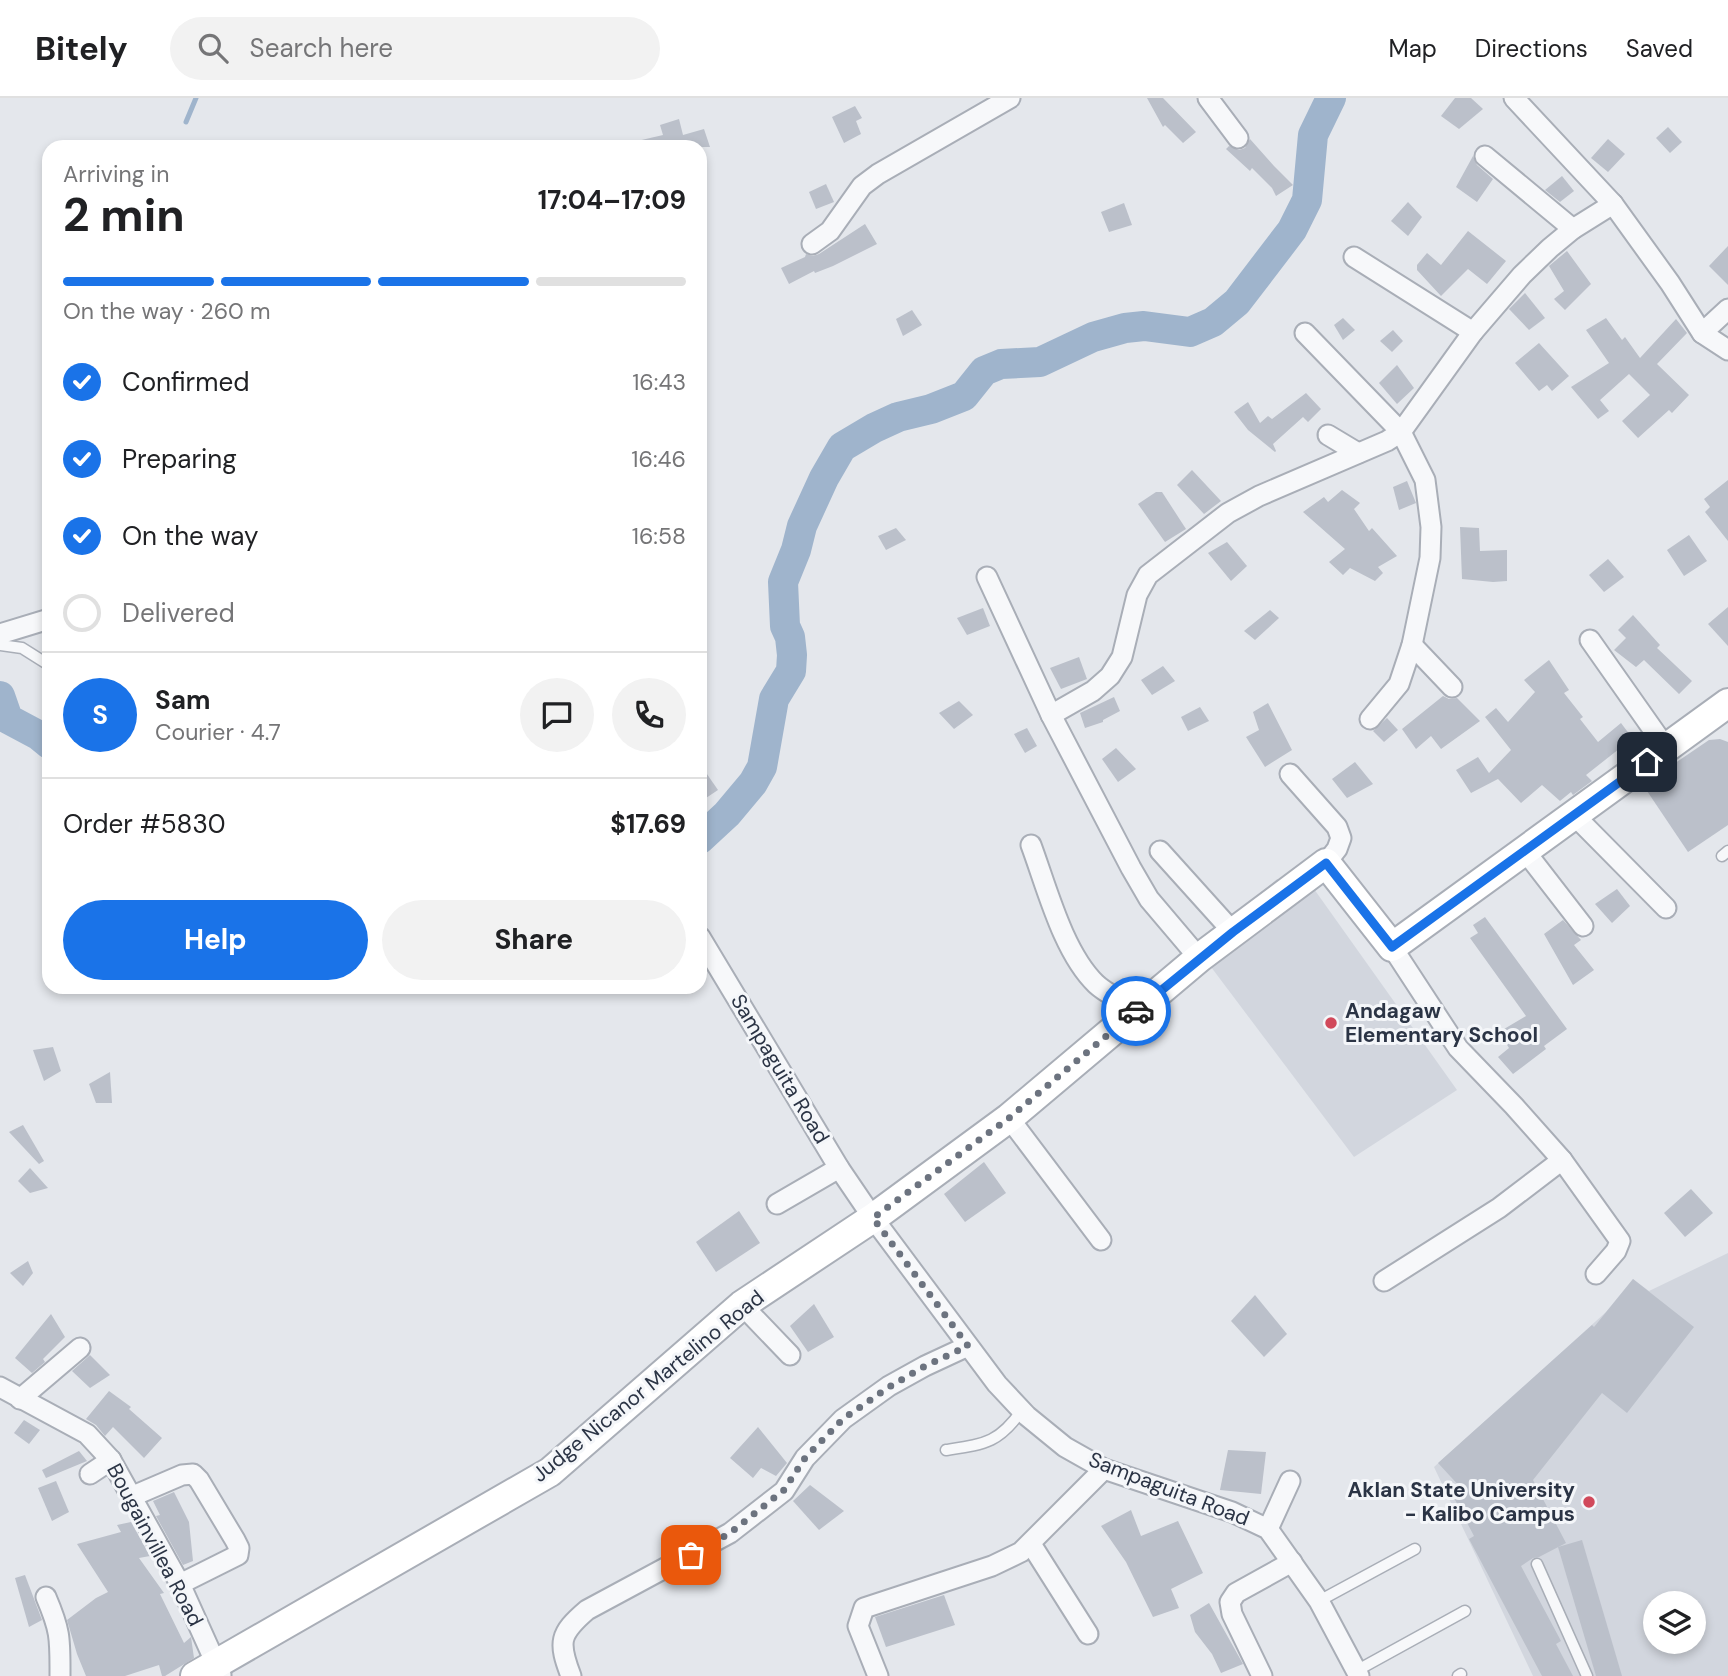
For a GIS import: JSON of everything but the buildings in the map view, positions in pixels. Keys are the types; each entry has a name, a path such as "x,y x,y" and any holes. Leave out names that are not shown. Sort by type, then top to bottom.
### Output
{"street":[{"path":"812,244 830,232 862,186 878,174 1009,98"},
{"path":"1208,98 1238,138"},
{"path":"1514,98 1613,204 1702,333 1728,350"},
{"path":"1485,156 1573,229"},
{"path":"1051,715 1093,691 1110,676 1122,657 1137,595 1148,575 1238,507 1387,441 1401,432 1473,332 1522,275 1573,229 1613,204"},
{"path":"1354,257 1473,332"},
{"path":"1702,333 1728,309"},
{"path":"1305,333 1401,432 1425,481 1431,527 1430,558 1412,645 1399,684 1370,719"},
{"path":"1328,435 1358,453"},
{"path":"986,577 1051,715 1149,899 1199,958"},
{"path":"0,634 42,621"},
{"path":"1590,640 1665,748"},
{"path":"1412,645 1452,687"},
{"path":"1392,947 1665,748 1723,713"},
{"path":"1290,774 1337,827 1341,838 1337,849 1326,863 1392,947 1458,1048 1562,1160 1620,1241 1616,1251 1596,1274"},
{"path":"1574,815 1666,908"},
{"path":"1031,845 1066,936 1080,964 1097,984 1138,1009"},
{"path":"1525,850 1583,926"},
{"path":"1160,851 1233,932"},
{"name":"Judge Nicanor Martelino Road","path":"211,1672 550,1472 742,1304 873,1218 1009,1118 1199,958 1326,863"},
{"name":"Sampaguita Road","path":"707,949 839,1168 873,1218 968,1346 1022,1410 1065,1447 1104,1469 1232,1512 1268,1529 1319,1601 1357,1674"},
{"path":"1009,1118 1101,1240"},
{"path":"1384,1281 1499,1208 1562,1160"},
{"path":"777,1204 839,1168"},
{"path":"742,1304 790,1355"},
{"path":"571,1676 561,1651 567,1627 587,1611 730,1533 784,1490 805,1458 843,1419 913,1373 968,1346"},
{"path":"20,1399 79,1348"},
{"name":"Bougainvillea Road","path":"0,1387 87,1434 111,1460 180,1584 211,1672"},
{"path":"90,1474 111,1460"},
{"path":"878,1676 858,1626 864,1608 992,1566 1021,1552 1104,1469"},
{"path":"133,1496 181,1475 193,1474 200,1480 239,1548 238,1555 180,1584"},
{"path":"1268,1529 1290,1481"},
{"path":"1031,1544 1088,1634"},
{"path":"1262,1676 1232,1614 1230,1602 1236,1593 1292,1562"},
{"path":"46,1597 58,1625 62,1645 60,1676"}],"lane":[{"path":"0,645 22,648 42,661"},
{"path":"946,1450 992,1440 1008,1430 1022,1410"},
{"path":"1319,1601 1415,1549"},
{"path":"1537,1564 1587,1676"},
{"path":"1357,1674 1465,1611"}],"shaded area":[{"name":"Andagaw Elementary School","path":"1277,879 1314,889 1457,1090 1354,1157 1196,947"},
{"name":"Aklan State University - Kalibo Campus","path":"1728,1253 1728,1676 1533,1676 1434,1467 1606,1312 1633,1279 1649,1291"}],"waterway":[{"path":"186,122 196,98"},
{"path":"707,833 727,814 753,783 762,767 774,699 791,671 792,655 790,637 785,626 783,582 802,526 842,447 898,417 931,409 964,396 984,371 1001,364 1040,362 1093,337 1125,328 1144,326 1190,332 1213,322 1237,302 1292,230 1307,200 1313,135 1331,98"},
{"path":"0,696 8,719 42,738"}],"way so far":[{"path":"691,1555 730,1533 784,1490 805,1458 843,1419 889,1387 968,1346 873,1218 1009,1118 1136,1011"}],"place":[{"name":"Andagaw Elementary School","path":"1331,1023"},
{"name":"Aklan State University - Kalibo Campus","path":"1589,1502"}],"route":[{"path":"1136,1011 1199,958 1326,863 1392,947 1647,762"}]}
